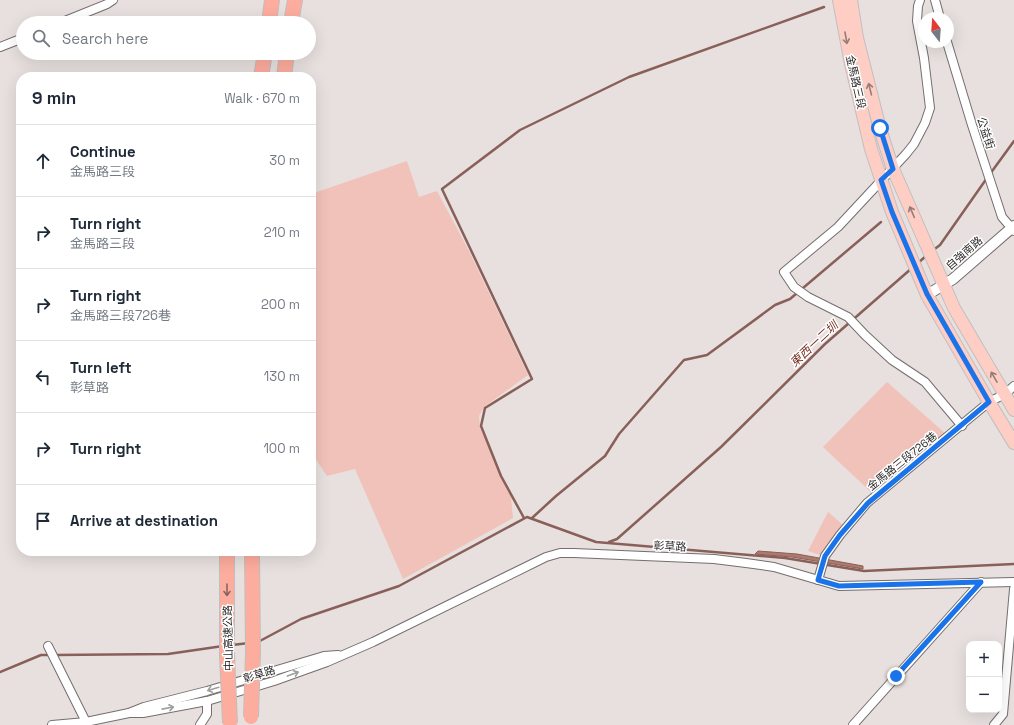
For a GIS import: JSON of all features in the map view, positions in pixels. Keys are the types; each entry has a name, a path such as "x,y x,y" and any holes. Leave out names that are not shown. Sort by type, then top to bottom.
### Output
{"highway":[{"path":"270,16 272,0"},
{"path":"292,16 294,0"},
{"path":"262,72 264,60"},
{"path":"285,72 286,60"},
{"name":"中山高速公路","path":"227,556 227,649 230,724"},
{"path":"252,556 252,721"}],"main road":[{"name":"金馬路三段","path":"839,0 851,64 871,149 892,212 927,294 989,402 1014,442"},
{"name":"金馬路三段","path":"851,0 857,38 880,128 893,169 943,286 954,308 1009,390 1014,410"}],"street":[{"path":"77,16 113,0"},
{"path":"920,0 917,21 924,58 930,108 925,123 914,144 893,169 838,227 784,272 794,287 804,294 848,317 892,360 925,382 962,426"},
{"path":"935,0 938,12"},
{"path":"0,48 16,41"},
{"name":"公益街","path":"949,48 1002,217 1013,228"},
{"name":"自強南路","path":"927,294 953,280 1013,228"},
{"name":"金馬路三段726巷","path":"818,580 824,559 840,535 868,503 989,402 1009,390"},
{"name":"彰草路","path":"52,725 86,722 130,713 143,713 207,701 274,681 373,642 546,557 560,553 714,559 774,567 839,586 1014,582"},
{"path":"853,725 981,582"},
{"path":"994,725 1003,714 1014,589"},
{"path":"49,648 86,722"},
{"name":"彰草路","path":"130,713 144,706 206,691 324,656 345,654"},
{"path":"200,725 208,714 207,701"}],"shaded area":[{"path":"407,161 419,197 437,191 469,251 528,375 484,407 479,416 480,428 511,497 513,518 403,579 355,469 327,476 316,460 316,192"},
{"path":"887,382 946,434 873,494 823,447"},
{"path":"828,512 843,525 823,556 808,551"},
{"path":"758,551 797,554 863,566 863,569 792,557 755,554"}],"waterway":[{"path":"524,518 501,476 481,426 485,408 532,379 442,189 520,130 629,77 824,7"},
{"name":"東西一二圳","path":"990,174 1014,141"},
{"name":"東西一二圳","path":"932,251 940,245 987,178"},
{"path":"532,518 556,496 605,456 619,434 684,360 707,355 775,305 790,299 881,222"},
{"name":"東西一二圳","path":"917,264 927,255"},
{"name":"東西一二圳","path":"609,542 617,539 721,447 825,344 912,268"},
{"path":"258,642 301,619 399,586 527,517 596,542 785,558 864,571 1014,564"},
{"path":"232,645 249,643"},
{"path":"55,655 168,654 223,646"},
{"path":"0,672 41,655 50,655"}],"route":[{"path":"880,128 893,169 881,180 892,212 927,294 989,402 868,503 840,535 825,556 818,580 839,586 981,582 896,676"}]}
